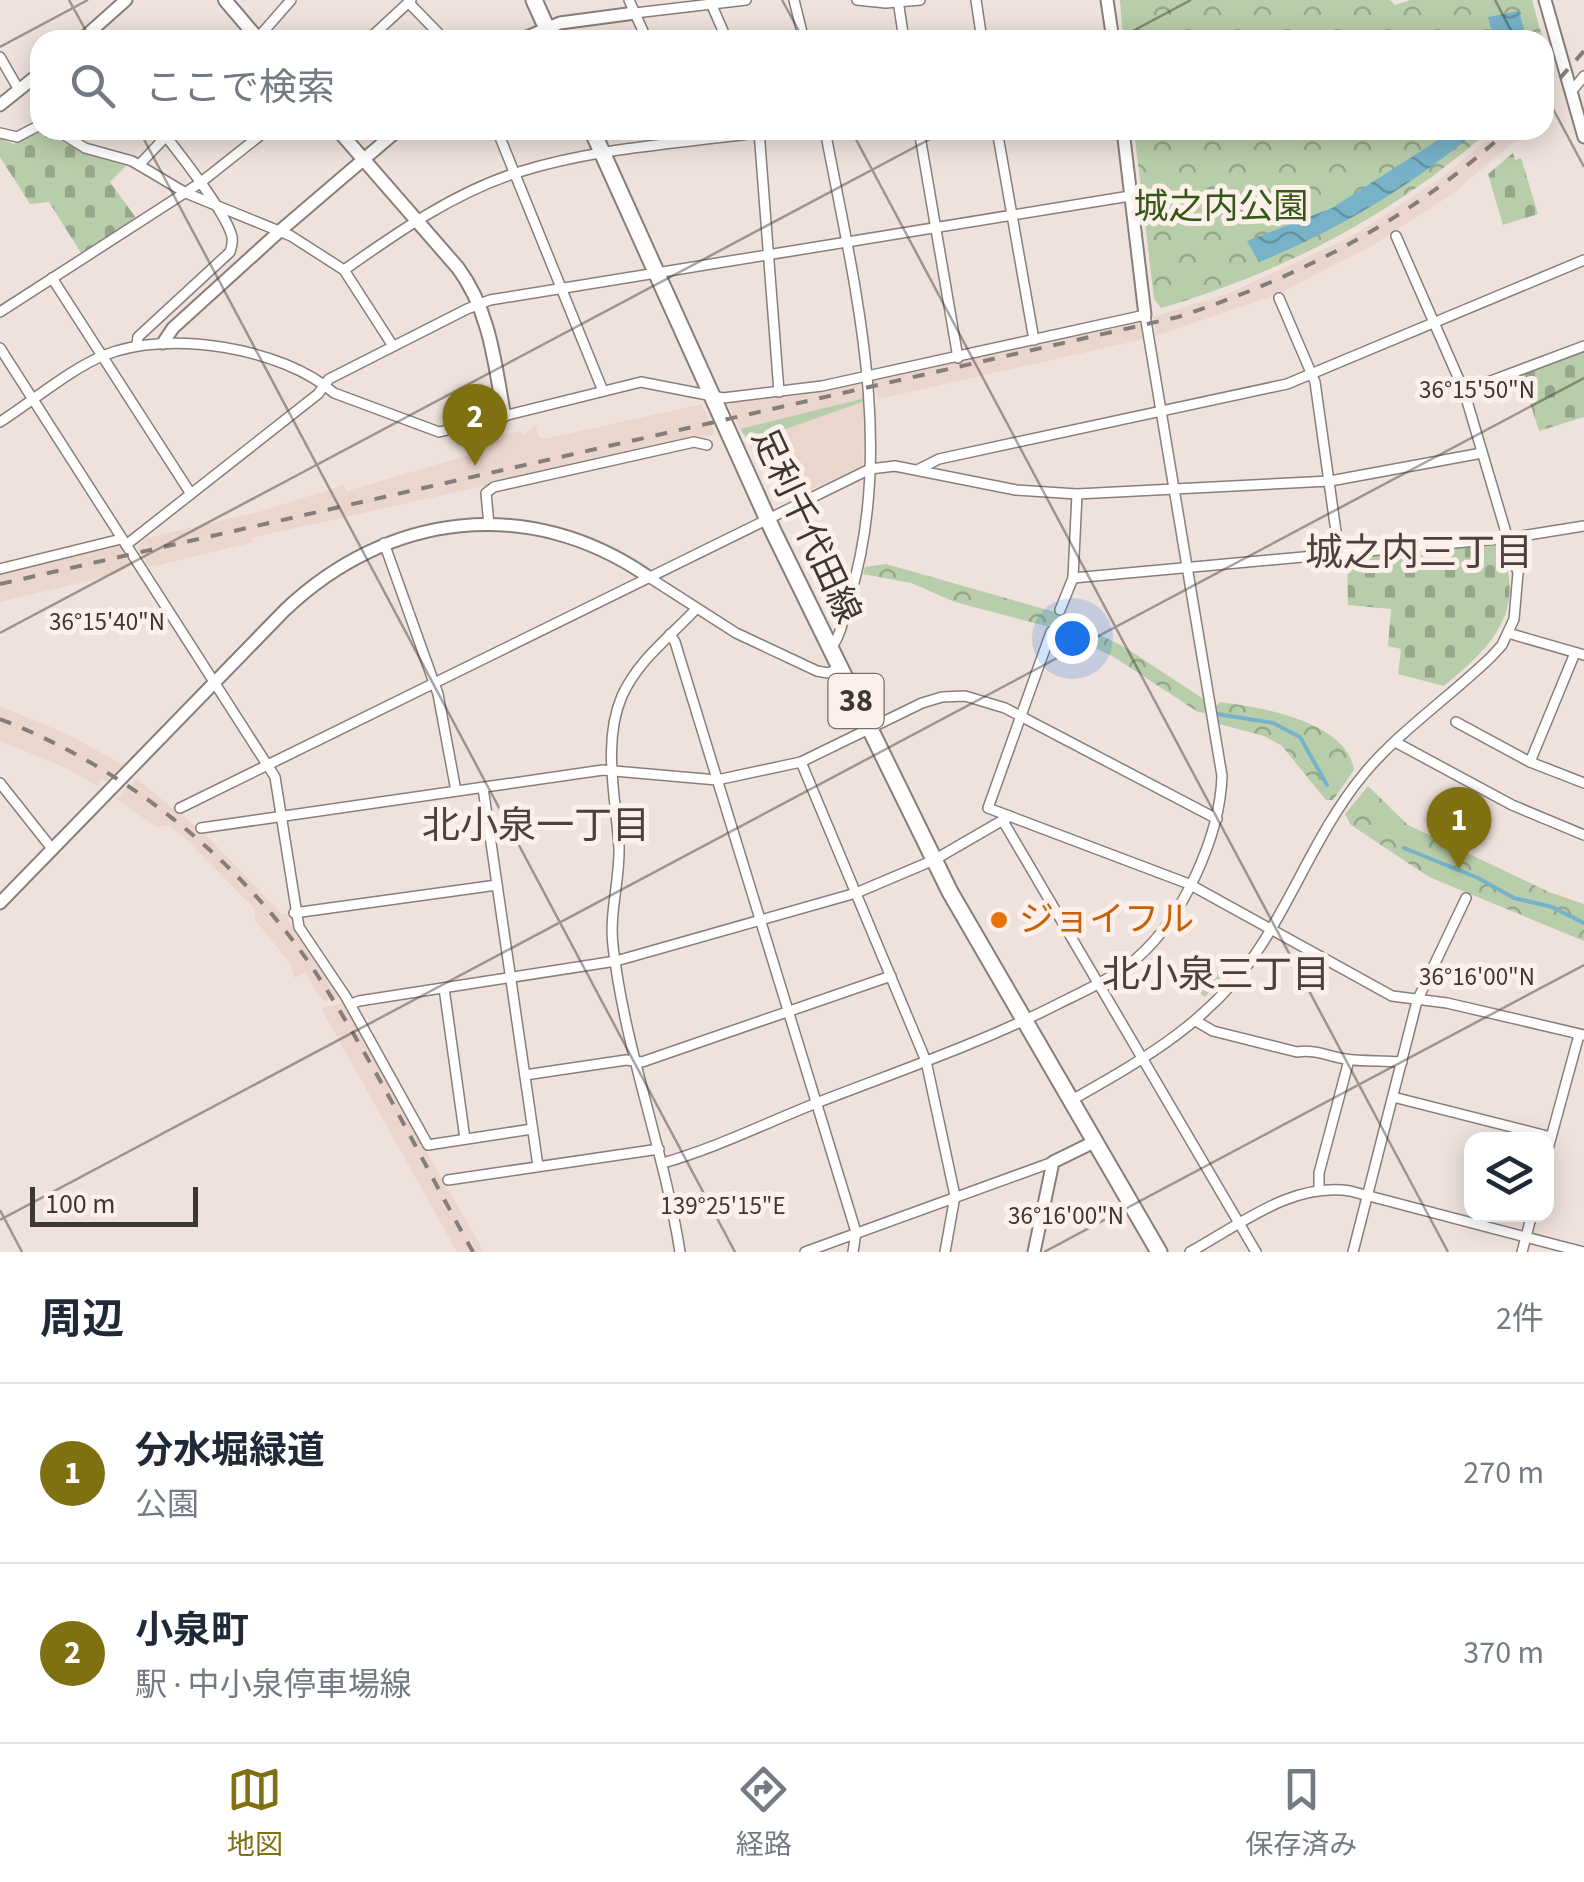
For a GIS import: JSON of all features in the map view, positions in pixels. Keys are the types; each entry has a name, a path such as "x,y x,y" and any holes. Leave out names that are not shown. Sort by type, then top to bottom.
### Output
{"main road":[{"path":"225,0 250,30"},
{"path":"534,0 547,30"},
{"path":"347,140 458,268 479,303 504,416"},
{"name":"足利千代田線","path":"597,140 768,518 934,860 1158,1252"}],"street":[{"path":"266,30 291,0"},
{"path":"629,0 643,30"},
{"path":"565,30 635,13 746,0"},
{"path":"794,0 802,30"},
{"path":"857,0 920,0"},
{"path":"976,0 980,30"},
{"path":"1107,0 1112,30"},
{"path":"1545,0 1553,30"},
{"path":"379,30 410,1 435,30"},
{"path":"898,1 902,30"},
{"path":"95,30 121,2"},
{"path":"711,2 722,30"},
{"path":"1554,32 1584,137"},
{"path":"0,57 19,90"},
{"path":"1571,92 1584,76"},
{"path":"0,105 30,82"},
{"path":"0,133 17,137 30,130"},
{"path":"72,140 84,148 139,165 186,192 280,230 344,270 392,346"},
{"path":"139,165 161,140"},
{"path":"137,344 138,337 232,246 228,228 172,140"},
{"path":"0,312 200,183 254,140"},
{"path":"163,343 173,328 280,230 386,140"},
{"path":"501,140 603,391"},
{"path":"344,270 416,220 515,173 603,154 700,140"},
{"path":"760,140 779,392"},
{"path":"827,140 871,405 867,521 860,564 830,649"},
{"path":"921,140 958,358"},
{"path":"999,140 1034,340"},
{"path":"663,1164 1024,1022 1098,984 1140,955 1165,926 1189,884 1217,819 1220,756 1145,315 1125,140"},
{"path":"0,569 123,542 192,494 318,394 323,384 479,303 1130,196"},
{"path":"1070,1101 1143,1061 1196,1021 1232,983 1271,929 1338,809 1365,772 1492,657 1508,634 1518,591 1518,573 1509,538 1464,391 1396,236"},
{"path":"918,469 939,459 1273,388 1584,260"},
{"path":"52,278 192,494"},
{"path":"184,294 197,306"},
{"path":"1279,298 1313,374 1339,552"},
{"path":"0,422 101,356 137,344 212,346 260,356 323,384 334,393 436,432 646,382 712,397 779,392 958,358 1145,315"},
{"path":"1464,391 1584,346"},
{"path":"0,348 275,777 299,926 351,1004 428,1145 532,1129"},
{"path":"488,525 486,493 494,488 694,442 707,445"},
{"path":"180,808 870,469 895,466 1016,490 1077,494 1330,481 1482,454"},
{"path":"1060,610 1073,578 1077,494"},
{"path":"0,903 314,584 384,543 442,528 511,524 551,531 612,554 696,609 817,671 828,674 840,669"},
{"path":"1073,578 1509,538 1584,526"},
{"path":"384,543 434,683 456,791"},
{"path":"680,1252 616,961 612,925 619,850 612,773 613,737 620,702 634,674 696,609"},
{"path":"1051,632 988,808 1189,884 1392,996 1447,1003 1582,1035 1553,1132"},
{"path":"670,634 856,1232 853,1252"},
{"path":"1508,634 1580,654 1530,762"},
{"path":"201,828 603,770 718,780 801,762 942,697 982,700 1022,717 1217,819"},
{"path":"1456,722 1530,762 1584,783"},
{"path":"1397,743 1512,805 1584,835"},
{"path":"801,762 926,1061 955,1196 944,1252"},
{"path":"0,782 53,850"},
{"path":"483,788 538,1166"},
{"path":"351,1004 616,961 856,893 934,860 1006,818"},
{"path":"1006,818 1098,984 1256,1252"},
{"path":"294,913 497,884"},
{"path":"1353,1252 1417,1001 1466,898"},
{"path":"524,1075 626,1060 642,1062 891,976"},
{"path":"444,988 465,1138"},
{"path":"1196,1021 1212,1031 1297,1052 1309,1050 1349,1060 1402,1062"},
{"path":"1319,1189 1319,1173 1349,1060"},
{"path":"1393,1097 1531,1132"},
{"path":"805,1252 1052,1162 1094,1142"},
{"path":"448,1180 659,1149"},
{"path":"1034,1252 1052,1162"},
{"path":"1190,1252 1290,1196 1319,1189 1368,1196 1583,1252"},
{"path":"1522,1252 1530,1222"}],"shaded area":[{"path":"1487,140 1516,140 1451,195 1370,247 1276,295 1156,336 1153,317 1227,294 1351,237 1441,178"},
{"path":"1142,319 1144,339 879,399 874,385 873,380"},
{"path":"862,383 865,398 740,429 728,403 813,394"},
{"path":"865,401 863,465 804,493 790,447 755,457 749,442"},
{"path":"702,404 715,434 252,538 251,543 150,567 137,547 147,538 262,511 344,485 347,491 469,455 470,459 479,457 486,446 485,439 520,431 524,434 536,425 538,436 544,439"},
{"path":"120,546 131,565 116,574 0,602 0,573"},
{"path":"0,706 69,735 125,766 108,783 102,779 97,786 62,766 0,741"},
{"path":"137,779 205,834 282,914 288,914 338,998 323,1001 305,973 294,978 290,963 255,920 255,909 183,836 169,825 156,827 116,799"},
{"path":"344,1003 484,1252 457,1252 321,1008"}],"green space":[{"path":"1120,0 1390,0 1395,5 1410,0 1532,0 1540,30 1122,30"},
{"path":"30,136 30,140 59,140 85,154 126,166 110,182 136,218 81,253 49,202 30,204 0,157 0,139 14,144"},
{"name":"城之内公園","path":"1135,140 1478,140 1415,189 1294,258 1161,308 1154,299"},
{"path":"1513,153 1515,160 1521,158 1538,214 1503,225 1488,174"},
{"path":"1584,352 1584,417 1539,431 1521,374"},
{"path":"865,398 749,442 740,429"},
{"path":"1494,544 1505,560 1510,591 1502,623 1493,637 1444,686 1398,674 1401,649 1388,646 1391,609 1348,605 1347,558"},
{"path":"886,564 1055,612 1126,648 1205,700 1205,713 1114,657 1053,628 955,602 911,583 863,574 865,567"},
{"path":"1220,702 1278,713 1319,728 1348,753 1354,770 1333,800 1326,800 1282,746 1264,736 1219,724 1215,708"},
{"path":"1368,786 1408,825 1549,892 1584,904 1584,941 1429,877 1351,825 1345,814"},
{"path":"1196,954 1222,977 1205,997 1179,974"}],"water":[{"path":"1519,11 1524,30 1491,30 1488,17"},
{"path":"1438,140 1465,140 1374,205 1317,236 1259,262 1247,241 1332,208"}],"waterway":[{"path":"1217,714 1273,723 1300,737 1327,785"},
{"path":"1404,848 1478,878 1514,898 1552,907 1584,923"}],"railway":[{"path":"1554,85 1584,51"},
{"path":"0,584 1178,317 1268,283 1354,242 1434,191 1497,140"},
{"path":"0,719 47,739 136,791 177,822 253,893 286,932 337,1007 473,1252"}],"place":[{"name":"小泉町","path":"475,466"},
{"name":"分水堀緑道","path":"1459,869"},
{"name":"ジョイフル","path":"999,920"}],"district":[{"name":"城之内三丁目","path":"1419,553"},
{"name":"北小泉一丁目","path":"536,826"},
{"name":"北小泉三丁目","path":"1216,975"}]}
